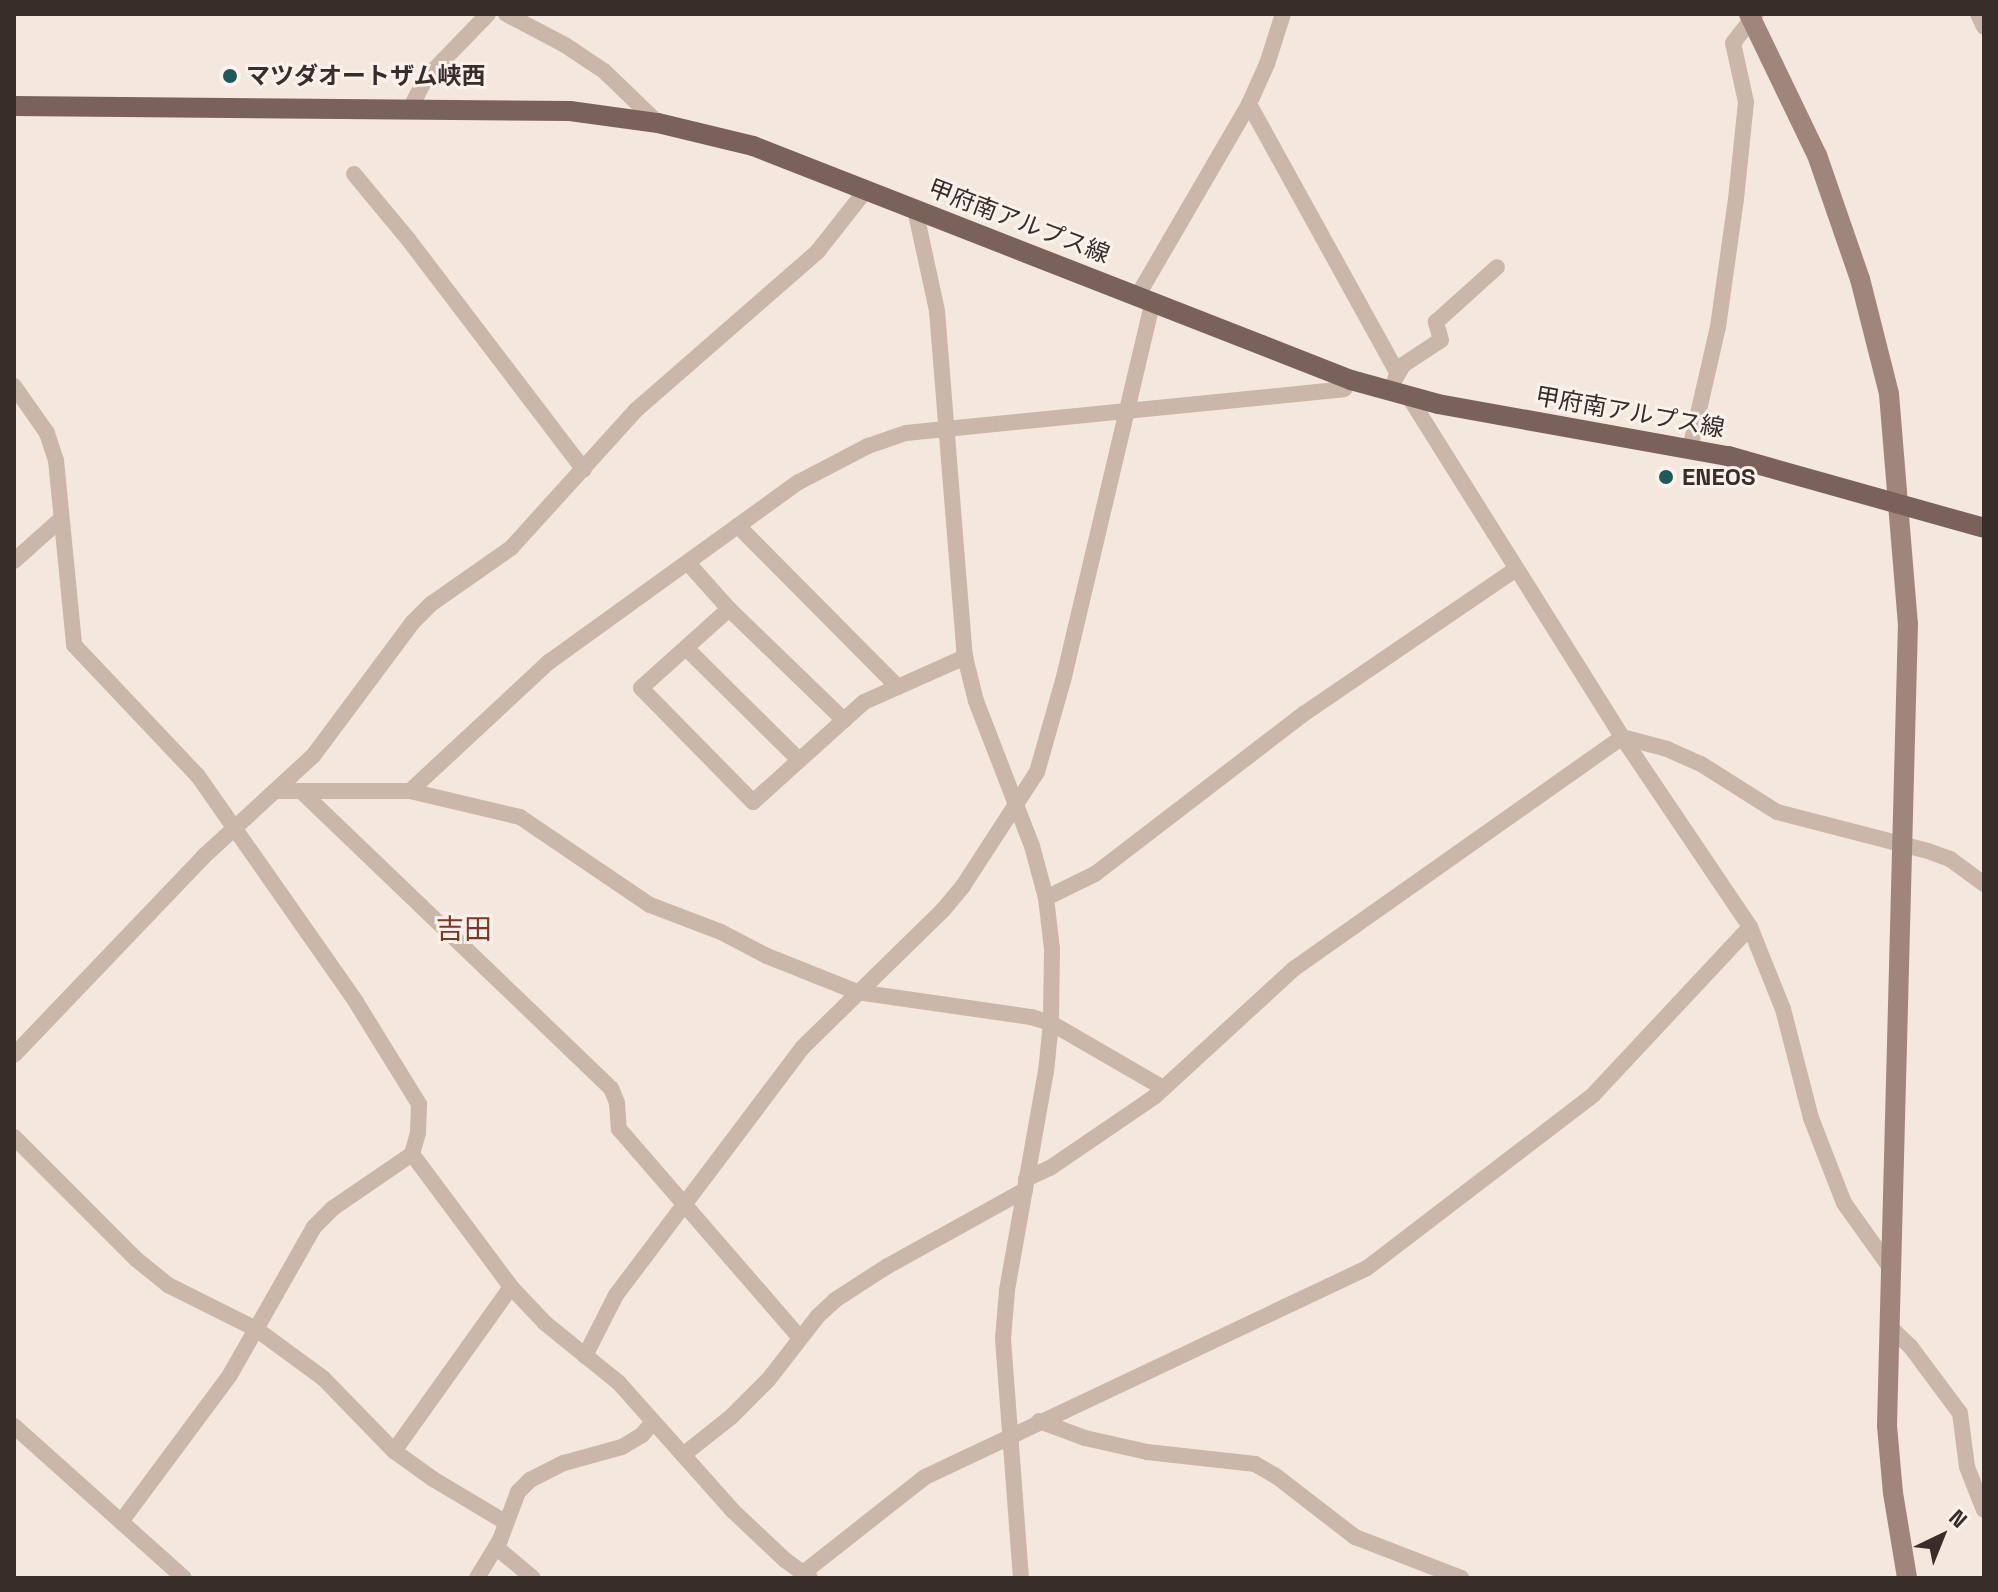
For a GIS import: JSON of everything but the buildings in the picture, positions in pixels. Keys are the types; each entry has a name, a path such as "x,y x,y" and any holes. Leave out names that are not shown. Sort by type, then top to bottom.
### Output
{"main road":[{"name":"甲府南アルプス線","path":"14,106 570,111 658,123 753,146 1351,380 1393,383 1409,397 1728,456 1984,528"}],"street":[{"path":"410,109 426,78 488,14"},
{"path":"506,14 565,45 604,71 658,123"},
{"path":"585,1356 616,1295 802,1048 963,886 1037,772 1063,681 1127,410 1145,298 1249,104 1267,64 1283,14"},
{"path":"1978,14 1984,27"},
{"path":"1690,449 1718,327 1736,199 1746,102 1733,43 1752,16 1817,155 1860,279 1889,394 1908,623 1887,1426 1893,1493 1907,1578"},
{"path":"1249,104 1393,383"},
{"path":"354,174 408,239 584,470"},
{"path":"14,1055 203,857 313,756 412,623 431,604 511,548 636,410 818,251 866,190"},
{"path":"915,209 937,311 965,657 976,701 1032,846 1046,898 1052,949 1051,1023 1007,1291 1003,1339 1011,1433 1015,1576"},
{"path":"1393,383 1403,365 1441,340 1436,322 1497,267"},
{"path":"410,791 549,662 799,482 868,446 906,433 1344,389 1351,380"},
{"path":"14,386 47,433 56,460 74,645 198,776 356,1002 419,1104 418,1133 412,1154 333,1208 314,1227 230,1375 121,1522"},
{"path":"1409,397 1622,737 1750,927 1783,1009 1811,1118 1844,1203 1889,1266"},
{"path":"14,561 61,519"},
{"path":"738,526 898,687"},
{"path":"688,563 729,609 844,720"},
{"path":"1046,898 1095,874 1305,713 1515,570"},
{"path":"729,609 641,688 753,802 864,702 965,657"},
{"path":"686,648 799,760"},
{"path":"1622,737 1667,749 1701,764 1777,812 1903,843 1950,859 1984,884"},
{"path":"683,1455 731,1417 768,1380 800,1338 835,1300 1026,1184 1163,1088 1295,968 1622,737"},
{"path":"275,791 410,791 520,817 650,905 857,992 1010,1012 1051,1023 1163,1088"},
{"path":"301,791 611,1088 617,1103 619,1129 800,1338"},
{"path":"412,1154 511,1287 545,1323 619,1383 732,1510 806,1575 925,1477 1011,1433 1367,1268 1593,1095 1750,927"},
{"path":"14,1137 136,1259 168,1285 256,1329 323,1378 394,1451 433,1479 505,1522"},
{"path":"394,1451 511,1287"},
{"path":"1890,1327 1910,1346 1960,1413 1967,1467 1984,1510"},
{"path":"1039,1421 1085,1438 1147,1452 1255,1464 1288,1484 1355,1537 1461,1578"},
{"path":"477,1578 496,1547 518,1492 530,1480 564,1463 622,1447 642,1435 653,1422"},
{"path":"14,1426 184,1578"},
{"path":"496,1547 533,1578"}],"place":[{"name":"マツダオートザム峡西","path":"230,76"},
{"name":"ENEOS","path":"1666,477"}],"district":[{"name":"吉田","path":"464,929"}]}
